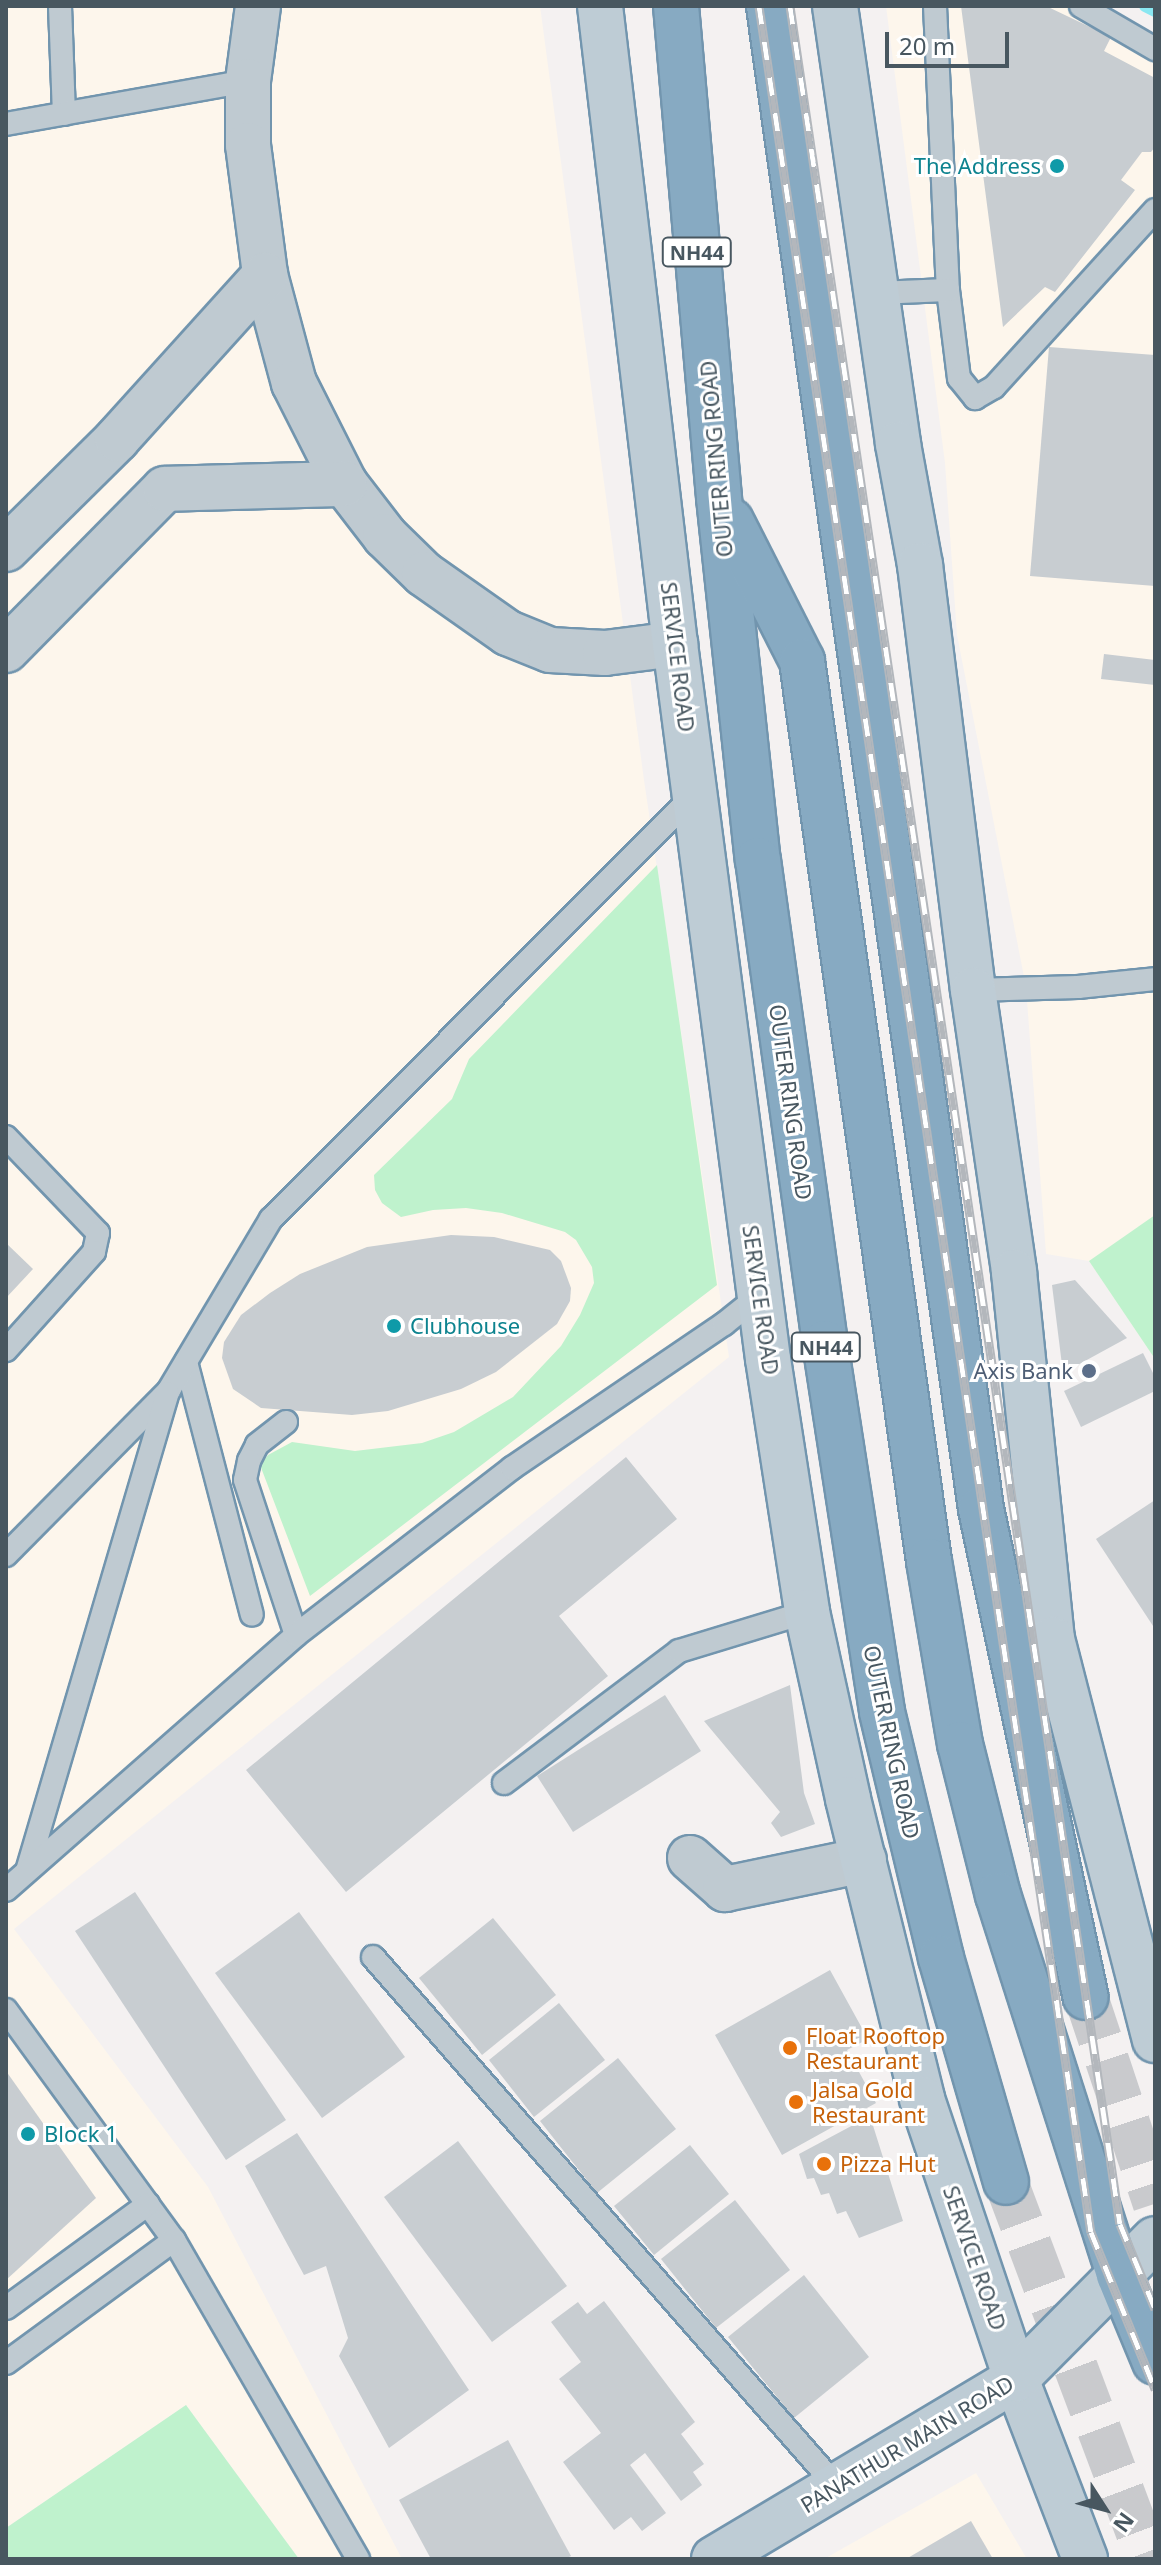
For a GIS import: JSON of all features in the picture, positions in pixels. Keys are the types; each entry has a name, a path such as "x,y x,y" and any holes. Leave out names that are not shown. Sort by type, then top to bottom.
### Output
{"highway":[{"name":"OUTER RING ROAD","path":"676,6 719,498 758,860 825,1343 882,1712 941,1958 1006,2182"},
{"path":"769,6 981,1509 1086,1997"},
{"path":"719,498 802,661 929,1561 960,1744 998,1895 1119,2275 1155,2362"}],"street":[{"path":"258,6 248,81 250,174 265,275 294,383 345,484 385,536 424,574 508,633 550,650 605,653 675,644"},
{"name":"SERVICE ROAD","path":"600,6 675,644 760,1295 807,1612 922,2099 1016,2379 1085,2559"},
{"path":"835,6 876,293 920,565 973,990 1014,1272 1052,1639 1155,2040"},
{"path":"6,549 117,439 265,275"},
{"path":"6,650 165,489 345,484"},
{"path":"690,1858 725,1889 864,1860"},
{"name":"PANATHUR MAIN ROAD","path":"714,2559 1016,2379 1155,2239"}],"lane":[{"path":"60,6 64,114"},
{"path":"935,6 948,290 959,378 975,398 994,387 1155,210"},
{"path":"1081,6 1155,49"},
{"path":"6,124 248,81"},
{"path":"876,293 948,290"},
{"path":"6,1575 10,1551 169,1390 271,1219 695,794"},
{"path":"973,990 1078,987 1155,979"},
{"path":"6,1137 98,1233 94,1252 6,1350"},
{"path":"6,1890 296,1635 512,1468 724,1324 760,1295"},
{"path":"186,1362 252,1615"},
{"path":"26,1872 169,1390"},
{"path":"286,1422 257,1445 245,1480 296,1635"},
{"path":"504,1783 679,1651 807,1612"},
{"path":"373,1957 837,2487"},
{"path":"6,2010 174,2240 358,2559"},
{"path":"6,2308 148,2204"},
{"path":"6,2363 174,2240"}],"shaded area":[{"path":"6,6 540,6 644,780 729,1357 14,1929 208,2187 402,2559 299,2559 186,2405 6,2528"},
{"path":"886,6 1102,6 1155,36 1155,1359 1089,1261 1046,1254 1026,987 957,635 945,463"},
{"path":"976,2473 1027,2559 824,2559"}],"green space":[{"path":"657,865 717,1285 310,1596 260,1465 268,1455 292,1442 355,1451 422,1443 454,1432 513,1397 561,1346 580,1315 594,1283 592,1267 576,1240 565,1232 502,1213 466,1208 433,1210 401,1217 382,1203 375,1190 374,1175 452,1099 469,1059"},
{"path":"1155,1215 1155,1359 1089,1261"},
{"path":"186,2405 299,2559 6,2559 6,2528"}],"building":[{"name":"The Address","path":"961,6 1046,6 1111,37 1104,51 1155,78 1155,147 1151,152 1142,152 1121,180 1135,190 1055,292 1045,287 1003,327"},
{"path":"1049,347 1155,355 1155,586 1030,576"},
{"path":"1104,654 1155,660 1155,685 1101,679"},
{"name":"Clubhouse","path":"451,1235 494,1237 550,1250 561,1261 571,1288 570,1301 557,1324 496,1372 461,1389 388,1411 352,1415 261,1408 233,1389 222,1358 224,1342 241,1315 270,1293 300,1274 367,1247"},
{"path":"6,1243 33,1269 6,1298"},
{"path":"1075,1280 1127,1338 1063,1373 1052,1285"},
{"path":"1143,1353 1155,1377 1155,1391 1081,1427 1064,1391"},
{"path":"626,1457 677,1519 559,1616 608,1676 346,1892 246,1770"},
{"path":"1155,1500 1155,1629 1096,1539"},
{"path":"790,1685 804,1793 815,1824 781,1837 771,1823 780,1812 704,1721"},
{"path":"665,1695 701,1751 573,1832 537,1776"},
{"path":"135,1892 286,2120 226,2160 75,1931"},
{"path":"299,1912 405,2057 322,2118 215,1973"},
{"path":"493,1918 556,1995 482,2055 419,1978"},
{"path":"830,1970 868,2039 847,2050 876,2103 782,2155 715,2035"},
{"path":"559,2003 605,2060 534,2117 489,2060"},
{"path":"618,2058 676,2129 597,2193 540,2121"},
{"name":"Block 1","path":"6,2071 96,2198 6,2280"},
{"path":"870,2116 903,2221 859,2238 846,2211 837,2214 829,2193 821,2195 814,2178 807,2179 799,2154"},
{"path":"297,2133 469,2390 389,2448 339,2356 348,2338 326,2266 304,2275 245,2166"},
{"path":"458,2141 567,2286 492,2342 384,2197"},
{"path":"690,2145 729,2194 654,2255 614,2206"},
{"path":"735,2200 790,2270 716,2328 661,2259"},
{"path":"804,2275 869,2357 794,2418 728,2337"},
{"path":"604,2301 695,2422 681,2434 704,2464 693,2472 702,2485 681,2501 645,2453 630,2465 666,2513 642,2531 631,2517 614,2530 563,2462 601,2433 559,2379 581,2362 551,2322 578,2302 587,2314"},
{"path":"508,2440 571,2556 565,2559 431,2559 399,2500"},
{"path":"971,2521 993,2559 906,2559"}],"waterway":[{"path":"1145,6 1155,11"}],"tunnel":[{"path":"1086,1997 1155,2204"},
{"path":"1006,2182 1148,2559"}],"railway":[{"path":"759,6 1091,2232 1155,2389"},
{"path":"790,6 1120,2224 1155,2309"}],"place":[{"name":"The Address","path":"1057,166"},
{"name":"Clubhouse","path":"394,1326"},
{"name":"Axis Bank","path":"1089,1371"},
{"name":"Float Rooftop Restaurant","path":"790,2048"},
{"name":"Jalsa Gold Restaurant","path":"796,2102"},
{"name":"Block 1","path":"28,2134"},
{"name":"Pizza Hut","path":"824,2164"}]}
